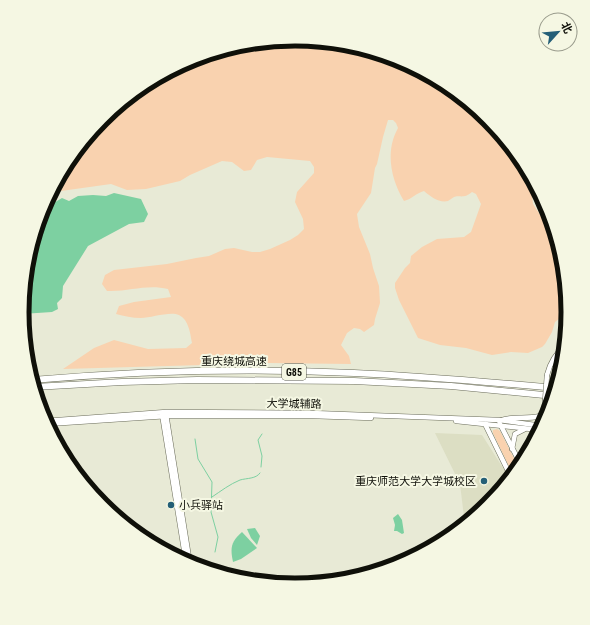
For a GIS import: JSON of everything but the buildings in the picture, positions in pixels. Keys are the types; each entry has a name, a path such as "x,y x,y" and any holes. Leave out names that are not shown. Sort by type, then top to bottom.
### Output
{"highway":[{"name":"重庆绕城高速","path":"38,380 197,371 275,371 451,378 550,387"},
{"name":"重庆绕城高速","path":"40,388 122,382 292,380 354,381 451,386 548,395"}],"street":[{"path":"545,404 549,365 558,351"},
{"name":"大学城辅路","path":"52,421 164,414 311,413 536,426"},
{"path":"164,414 185,554"},
{"path":"164,414 189,556"},
{"name":"大学城辅路","path":"53,423 164,414 443,420 485,424"},
{"path":"509,470 485,424 500,423 506,417 534,418 540,416"},
{"path":"500,423 517,458"},
{"name":"大学城辅路","path":"500,423 534,430"},
{"path":"512,449 515,434 525,429"}],"shaded area":[{"path":"278,47 312,47 364,56 413,74 443,91 483,124 506,151 533,193 533,204 547,227 559,278 561,319 555,322 552,332 545,344 542,347 528,353 511,352 492,355 466,348 440,345 418,338 399,300 395,283 410,263 411,256 422,247 437,239 464,237 471,232 481,204 476,194 472,192 463,196 456,196 448,201 441,201 435,199 424,191 404,201 394,179 391,163 391,148 398,128 393,120 388,120 375,168 371,193 357,214 359,227 370,254 379,286 380,303 374,325 364,332 360,329 354,328 347,333 341,345 349,356 351,364 269,363 63,369 94,348 114,340 148,349 186,348 192,343 190,331 185,320 179,315 171,314 141,318 116,314 119,306 134,302 171,297 168,289 152,287 107,291 102,284 105,275 114,270 167,264 209,256 225,249 234,248 252,252 260,252 290,240 304,229 303,219 295,202 297,192 314,173 314,167 310,161 267,157 257,160 251,170 244,171 232,162 222,161 180,181 146,189 127,190 111,184 59,190 74,165 107,124 147,91 177,74 226,56"},
{"path":"114,193 141,199 148,214 144,222 129,224 88,246 63,286 62,298 57,303 58,309 52,312 29,314 31,278 34,261 43,227 52,204 62,198 69,201 78,196 106,196"},
{"path":"497,429 500,431 515,461 510,469 493,433 493,430"},
{"name":"重庆师范大学大学城校区","path":"435,433 482,435 506,473 483,501 464,517 460,484"},
{"path":"398,514 402,520 404,533 402,534 394,531 395,525 393,518"},
{"path":"255,528 260,536 257,545 251,538 247,529"},
{"path":"242,532 257,548 241,559 233,562 232,545"},
{"path":"442,535 432,541 432,538"}],"waterway":[{"path":"261,467 262,456 258,440 262,434"},
{"path":"195,439 198,459 212,482 211,512 218,537 215,552"},
{"path":"212,497 236,482 254,477 260,473"}],"place":[{"name":"重庆师范大学大学城校区","path":"484,481"},
{"name":"小兵驿站","path":"171,505"}]}
